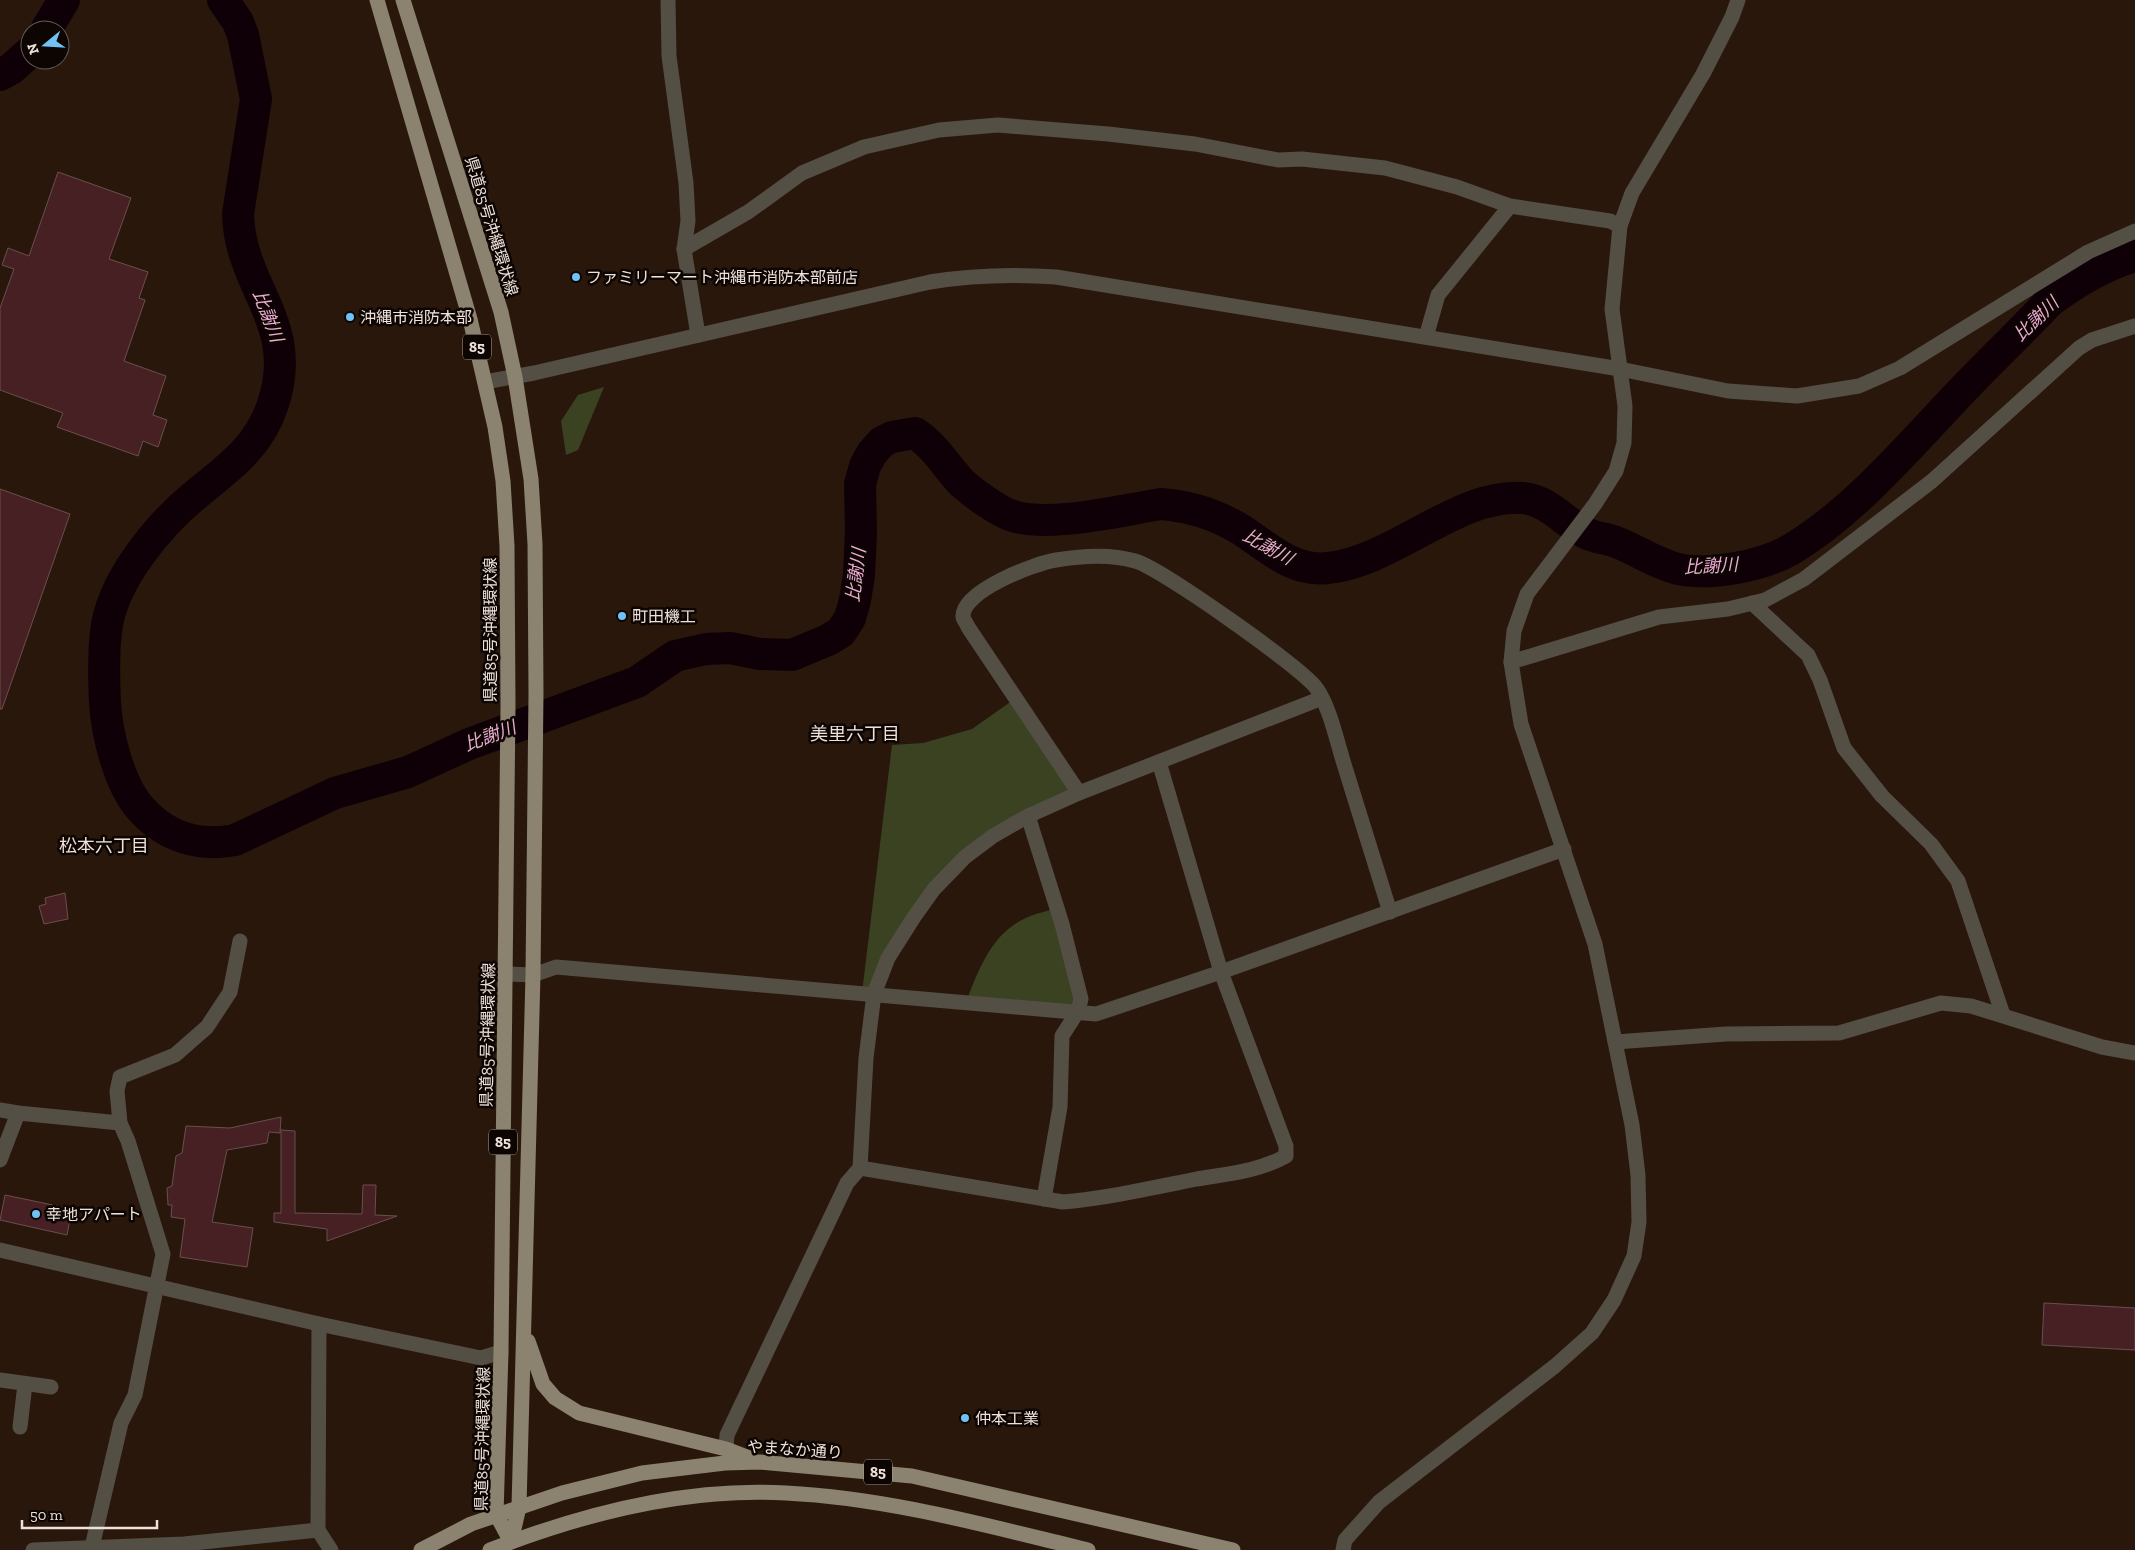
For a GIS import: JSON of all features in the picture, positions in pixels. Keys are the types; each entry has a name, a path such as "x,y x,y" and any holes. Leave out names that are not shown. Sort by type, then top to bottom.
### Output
{"main road":[{"name":"県道85号沖縄環状線","path":"377,0 470,319 485,382 503,480 507,546 508,706 501,1352 496,1514 511,1542"},
{"name":"県道85号沖縄環状線","path":"402,0 500,312 516,377 531,479 535,544 536,693 533,975 519,1507 511,1542"},
{"path":"525,1332 543,1384 555,1398 579,1413 726,1449 760,1462"},
{"name":"やまなか通り","path":"421,1550 471,1524 496,1514 562,1493 642,1472 725,1463 760,1462 912,1476 1233,1550"},
{"name":"85","path":"490,1550 574,1520 648,1503 730,1494 786,1493 870,1502 947,1516 1088,1550"}],"street":[{"path":"668,0 669,56 686,183 688,221 684,249 698,335"},
{"path":"1343,1550 1345,1540 1379,1502 1555,1366 1592,1333 1614,1300 1634,1256 1639,1222 1638,1174 1632,1126 1595,944 1522,724 1511,662 1514,631 1527,594 1595,504 1616,471 1624,443 1625,406 1612,309 1620,226 1632,192 1703,74 1732,17 1738,0"},
{"path":"684,249 748,212 802,173 864,147 938,130 998,125 1186,143 1278,160 1302,159 1385,168 1457,187 1510,206 1610,221 1620,226"},
{"path":"1426,337 1438,295 1510,206"},
{"path":"485,382 516,377 930,282 962,277 1020,274 1056,276 1620,369 1728,391 1797,396 1859,386 1900,368 2088,252 2135,231"},
{"path":"1511,662 1660,617 1728,609 1765,600 1804,578 1932,480 2079,348 2092,340 2135,326"},
{"path":"1079,793 968,627 963,616 966,606 983,591 1008,576 1054,560 1110,557 1135,561 1157,570 1280,657 1316,688 1322,698 1390,912"},
{"path":"1752,603 1808,655 1820,680 1844,748 1882,796 1931,844 1958,881 2003,1015"},
{"path":"726,1449 727,1435 847,1184 860,1168 866,1058 874,994 888,958 934,889 964,857 993,836 1028,816 1079,793 1322,698"},
{"path":"860,1168 1008,1195 1064,1202 1092,1200 1274,1163 1286,1156 1286,1146 1221,972 1159,762"},
{"path":"1028,816 1076,974 1081,999 1078,1011 1062,1036 1060,1107 1044,1198"},
{"path":"505,974 533,975 556,967 1096,1014 1221,972 1564,849"},
{"path":"92,1547 121,1423 136,1396 163,1254 128,1141 120,1123 117,1091 120,1077 175,1055 208,1027 230,992 240,941"},
{"path":"1615,1042 1726,1034 1839,1033 1941,1003 1972,1006 2102,1046 2135,1053"},
{"path":"0,1110 18,1114 120,1123"},
{"path":"0,1160 18,1114"},
{"path":"0,1250 319,1324 481,1358 501,1352"},
{"path":"319,1324 318,1530 331,1550"},
{"path":"0,1380 51,1387"},
{"path":"20,1427 25,1384"},
{"path":"33,1550 92,1547 185,1547 318,1530"}],"green space":[{"path":"604,387 578,450 566,455 561,421 578,395"},
{"path":"1016,698 1079,793 1028,816 934,889 874,994 862,993 892,745 923,743 972,729"},
{"path":"1057,908 1078,1011 966,1002 988,953 1005,932 1028,917"}],"building":[{"path":"58,172 131,198 109,259 148,272 139,298 145,300 124,361 166,376 153,415 167,420 158,447 143,441 138,456 57,427 63,413 0,390 0,308 14,269 2,265 8,248 29,256"},
{"path":"0,489 70,514 2,709 0,709"},
{"path":"65,893 68,919 44,924 39,906 46,904 45,898"},
{"path":"281,1117 280,1133 269,1132 267,1143 227,1150 212,1222 253,1228 247,1267 180,1257 185,1219 171,1217 172,1205 168,1205 167,1188 172,1186 176,1156 182,1153 186,1126 230,1128"},
{"path":"281,1130 295,1131 295,1213 362,1214 363,1185 376,1185 375,1215 397,1216 327,1241 327,1229 274,1222 274,1213 281,1213"},
{"name":"幸地アパート","path":"5,1195 72,1209 67,1235 0,1220"},
{"path":"2044,1303 2135,1308 2135,1350 2042,1345"}],"waterway":[{"name":"比謝川","path":"52,20 64,0"},
{"name":"比謝川","path":"223,0 238,22 243,35 256,99 238,214 241,240 248,264 274,328 279,350 279,375 273,404 252,443 233,464 169,520 154,536 127,573 110,613 106,632 104,659 105,703 108,729 115,759 126,787 141,809 161,827 184,838 196,841 222,842 235,840 335,793 408,772 469,744 637,682 675,656 706,649 730,648 760,654 792,655 828,640 841,632 850,618 855,600 859,575 861,532 860,484 865,466 872,453 882,442 892,437 915,433 934,450 962,483 979,497 1013,516 1028,519 1065,519 1107,514 1161,504 1182,507 1221,519 1240,529 1281,557 1303,566 1315,568 1328,568 1353,563 1474,506 1498,499 1523,498 1548,507 1589,535 1616,542 1678,569 1705,571 1735,568 1778,556 1813,535 1835,518 1877,480 2050,301 2090,275 2112,264 2135,256"},
{"name":"比謝川","path":"0,75 20,61"}],"place":[{"name":"ファミリーマート沖縄市消防本部前店","path":"576,277"},
{"name":"沖縄市消防本部","path":"350,317"},
{"name":"町田機工","path":"622,616"},
{"name":"幸地アパート","path":"36,1214"},
{"name":"仲本工業","path":"965,1418"}],"district":[{"name":"美里六丁目","path":"855,734"},
{"name":"松本六丁目","path":"104,846"}]}
